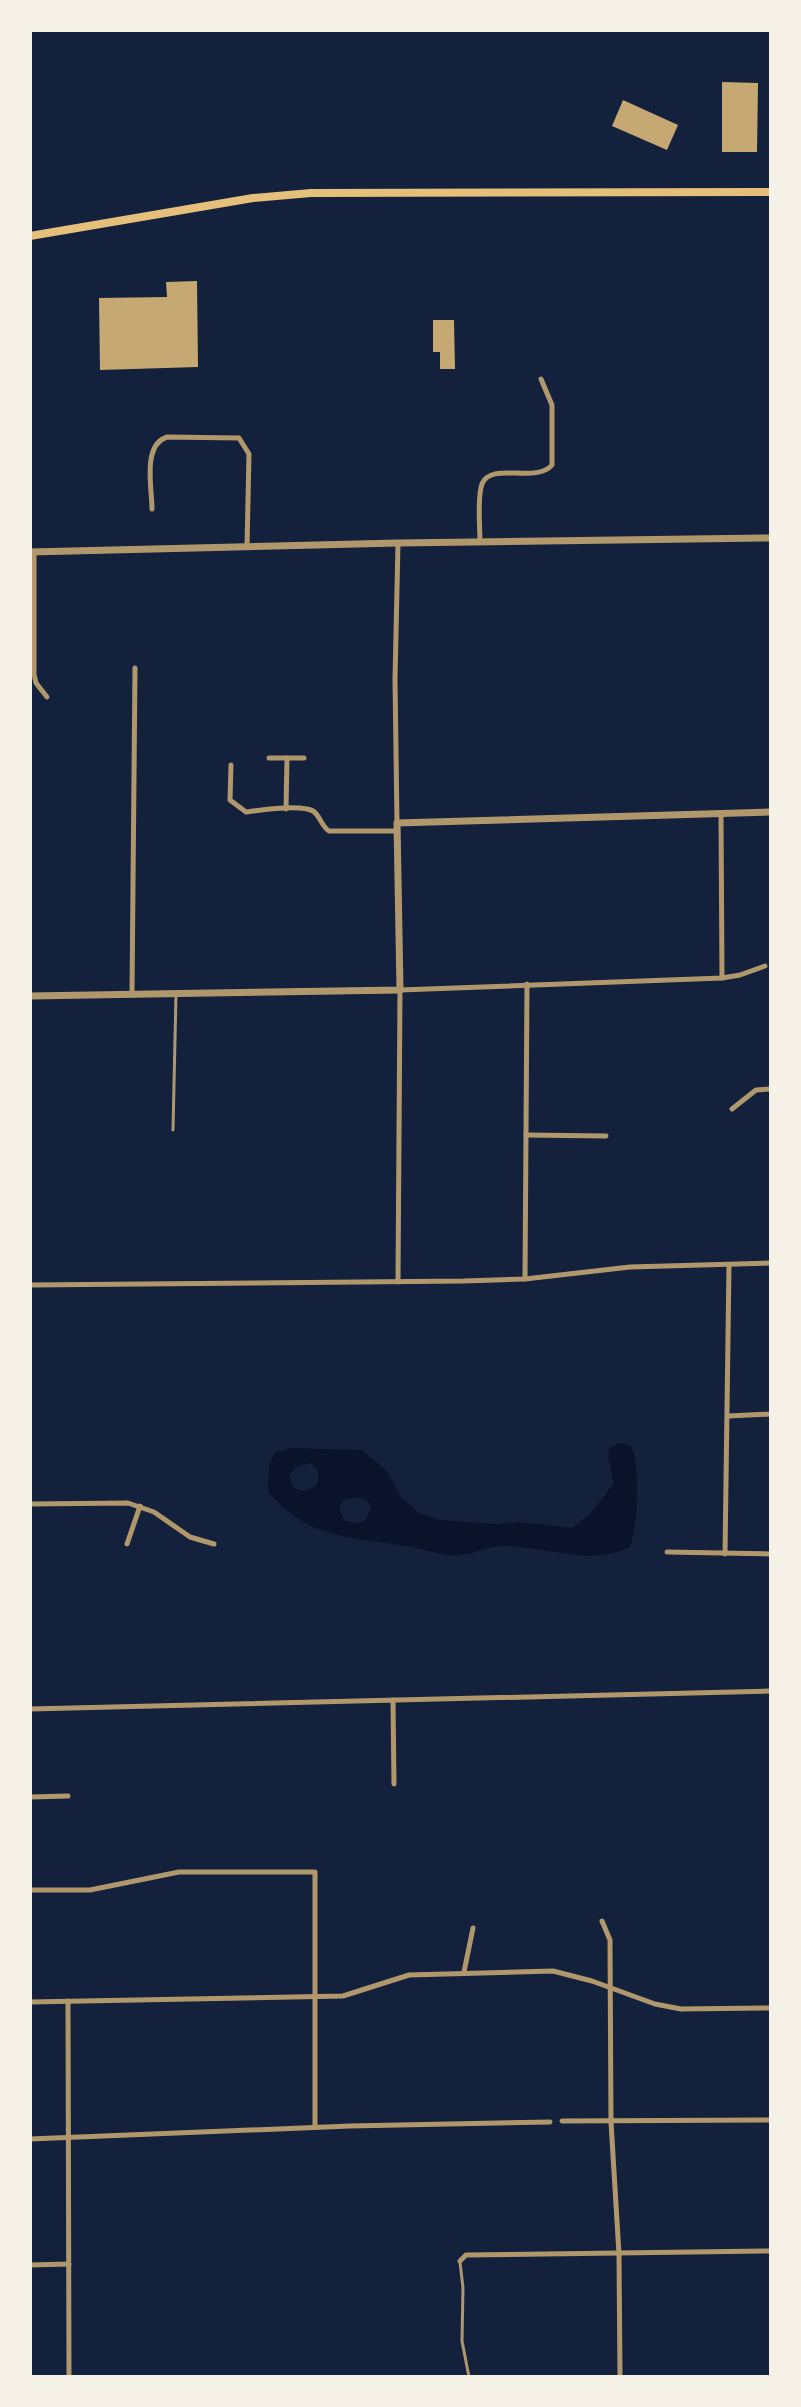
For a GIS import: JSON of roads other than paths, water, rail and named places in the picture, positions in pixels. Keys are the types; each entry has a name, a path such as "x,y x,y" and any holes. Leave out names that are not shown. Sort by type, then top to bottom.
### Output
{"main road":[{"path":"30,236 253,198 311,193 771,192"}],"street":[{"path":"480,542 481,490 486,478 493,474 543,473 552,465 552,405 541,379"},
{"path":"152,509 152,451 158,441 167,437 227,436 243,440 249,454 247,547"},
{"path":"47,697 36,683 34,674 32,552 771,538"},
{"path":"398,543 395,679 400,990 398,1282"},
{"path":"132,994 135,668"},
{"path":"269,758 304,758"},
{"path":"286,809 287,758"},
{"path":"231,765 230,800 246,812 312,810 325,828 336,832 771,812"},
{"path":"721,814 722,978"},
{"path":"30,996 400,990 722,978 765,966"},
{"path":"525,1279 527,984"},
{"path":"732,1109 756,1090 771,1089"},
{"path":"526,1135 606,1136"},
{"path":"30,1285 525,1279 630,1267 771,1263"},
{"path":"725,1554 729,1265"},
{"path":"728,1416 771,1414"},
{"path":"30,1504 115,1502 140,1506 190,1537 214,1544"},
{"path":"127,1544 140,1506"},
{"path":"667,1552 771,1554"},
{"path":"30,1709 771,1691"},
{"path":"393,1700 394,1784"},
{"path":"30,1797 68,1796"},
{"path":"30,1890 90,1890 179,1872 315,1872 315,2127"},
{"path":"602,1921 610,1940 611,2122 619,2254 620,2377"},
{"path":"464,1972 473,1928"},
{"path":"30,2002 343,1996 409,1975 553,1971 571,1974 655,2004 681,2009 771,2008"},
{"path":"68,2001 69,2377"},
{"path":"562,2121 771,2120"},
{"path":"30,2139 315,2127 550,2122"},
{"path":"460,2261 466,2255 771,2251"},
{"path":"30,2265 69,2264"}],"lane":[{"path":"173,1130 176,994"},
{"path":"460,2261 462,2341 469,2377"}],"water":[{"path":"618,1443 630,1445 637,1480 635,1525 630,1547 615,1553 567,1554 503,1546 449,1555 331,1533 299,1519 268,1492 269,1464 275,1453 291,1448 362,1450 386,1470 401,1497 419,1513 439,1520 496,1524 519,1522 572,1528 590,1514 614,1483 609,1449","holes":["311,1463 318,1474 316,1486 305,1491 293,1488 289,1476 296,1467","359,1497 371,1506 366,1520 357,1524 344,1520 339,1507 343,1500"]}]}
